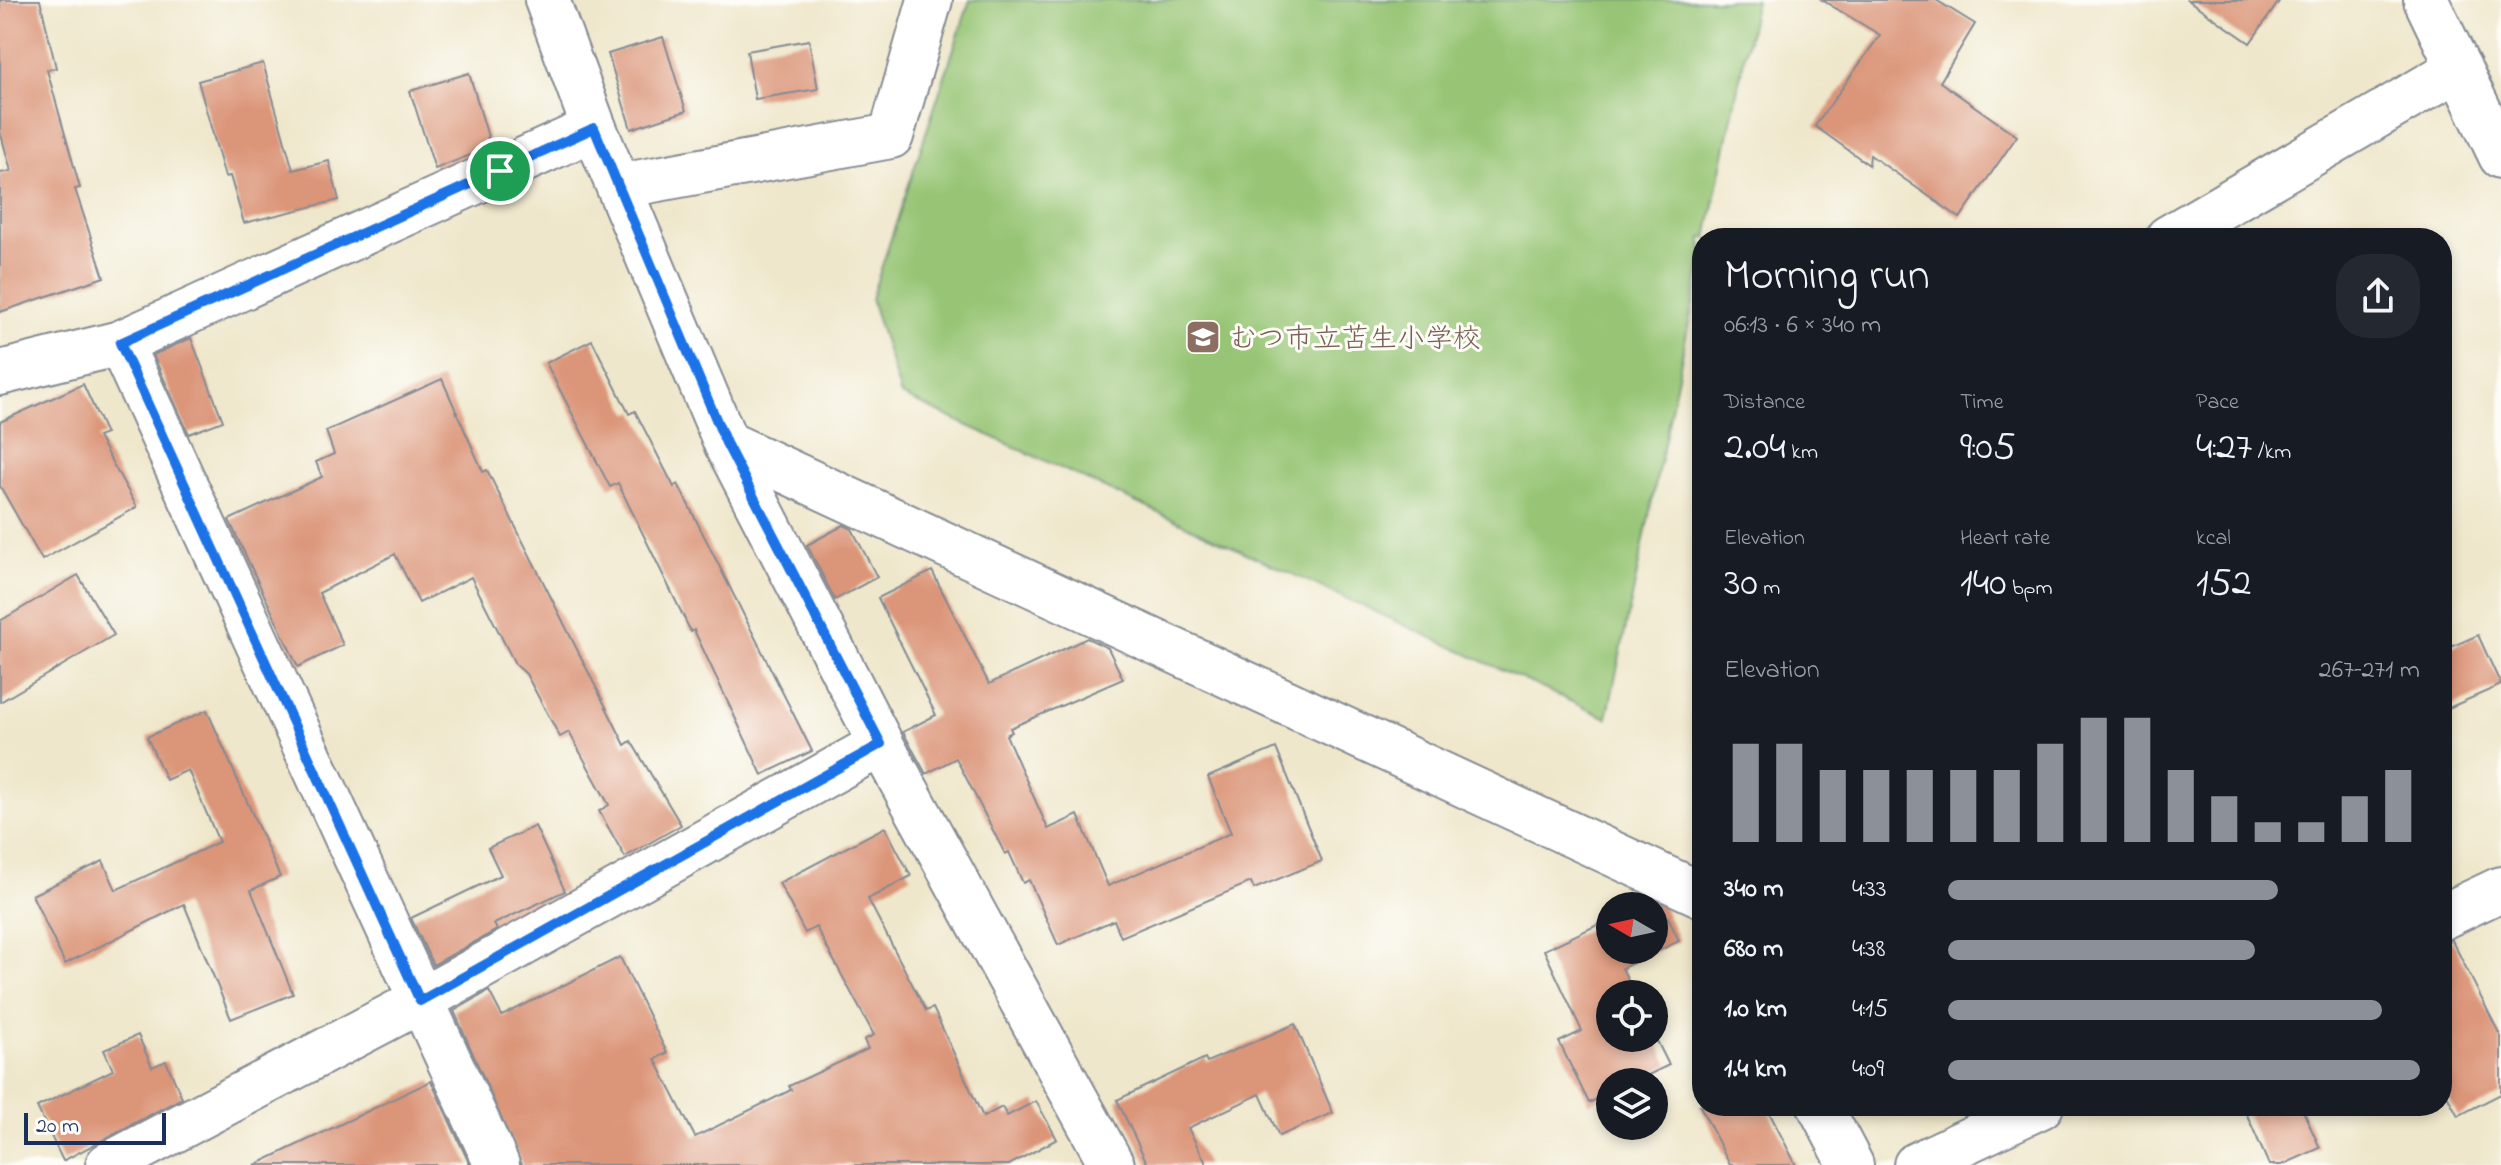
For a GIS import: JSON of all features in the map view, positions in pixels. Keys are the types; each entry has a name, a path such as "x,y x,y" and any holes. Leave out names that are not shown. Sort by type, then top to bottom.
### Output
{"street":[{"path":"547,0 594,128 726,443 881,744 1112,1165"},
{"path":"620,186 891,136 930,0"},
{"path":"2426,0 2499,147"},
{"path":"2185,228 2459,68"},
{"path":"0,373 120,343 594,128"},
{"path":"120,343 497,1165"},
{"path":"726,443 1692,890"},
{"path":"108,1165 420,1001 881,744"},
{"path":"2452,912 2501,889"},
{"path":"1825,1116 1851,1165"},
{"path":"1916,1165 2020,1116"}],"green space":[{"name":"むつ市立苫生小学校","path":"970,0 1756,0 1709,228 1692,228 1692,308 1607,718 901,395 871,299"}],"building":[{"path":"0,0 40,0 56,68 47,70 80,188 75,189 104,277 0,312 0,173 11,171 0,131"},
{"path":"1822,0 1936,0 1975,24 1940,82 2017,136 1960,218 1870,155 1869,165 1815,126 1880,35"},
{"path":"2188,0 2280,0 2250,43"},
{"path":"663,37 686,111 631,129 608,54"},
{"path":"809,40 818,89 755,99 747,51"},
{"path":"263,63 293,170 329,161 339,200 244,223 230,176 225,177 198,81"},
{"path":"469,73 491,147 435,169 410,91"},
{"path":"191,338 223,421 189,434 153,355"},
{"path":"592,340 629,414 635,411 674,487 678,484 812,751 762,775 694,630 691,632 618,483 610,487 546,363"},
{"path":"442,379 483,472 487,470 625,745 631,741 681,825 625,857 599,811 609,805 569,732 560,737 526,674 515,664 471,577 419,603 395,554 319,593 343,645 298,667 229,520 322,477 316,462 334,454 326,431"},
{"path":"83,384 106,434 98,437 137,507 42,560 0,486 0,422"},
{"path":"844,525 852,529 877,577 835,600 807,545"},
{"path":"932,571 989,684 1087,638 1108,648 1123,679 1010,728 1012,732 1006,735 1048,829 1078,815 1108,886 1231,833 1208,777 1276,748 1322,861 1254,889 1251,882 1121,937 1114,920 1058,945 1029,880 1023,883 1009,852 1005,854 956,758 926,774 903,732 936,715 878,598"},
{"path":"78,575 114,635 0,702 0,621"},
{"path":"2478,635 2501,685 2452,707 2452,647"},
{"path":"207,710 280,877 251,890 293,994 231,1019 184,904 65,964 32,895 103,861 116,890 219,842 188,770 166,780 147,737"},
{"path":"535,826 565,891 494,924 497,930 433,965 411,918 501,875 488,848"},
{"path":"885,827 911,876 868,899 926,1011 933,1008 983,1117 1002,1107 1007,1116 1036,1101 1057,1139 1009,1165 522,1165 454,1011 489,991 502,1016 620,957 667,1053 655,1059 695,1137 791,1090 789,1086 868,1049 864,1040 874,1035 816,927 805,933 779,883"},
{"path":"1668,917 1679,941 1668,946"},
{"path":"1596,926 1596,964 1630,964 1622,968 1628,980 1596,980 1596,1052 1662,1052 1669,1065 1663,1068 1596,1068 1596,1100 1589,1103 1559,1042 1582,1031 1544,950"},
{"path":"2452,940 2501,1037 2501,1094 2458,1116 2452,1104"},
{"path":"1295,1024 1333,1113 1279,1136 1260,1094 1188,1128 1207,1165 1148,1165 1117,1100 1205,1058 1207,1062"},
{"path":"138,1035 152,1067 166,1061 182,1098 63,1161 37,1107 113,1070 104,1050"},
{"path":"431,1081 470,1165 255,1165"},
{"path":"1705,1116 1771,1116 1796,1165 1730,1165"},
{"path":"2247,1116 2306,1116 2320,1148 2282,1165 2269,1165"}],"place":[{"name":"むつ市立苫生小学校","path":"1203,337"}],"route":[{"path":"594,128 726,443 881,744 420,1001 120,343 500,171 594,128"}]}
